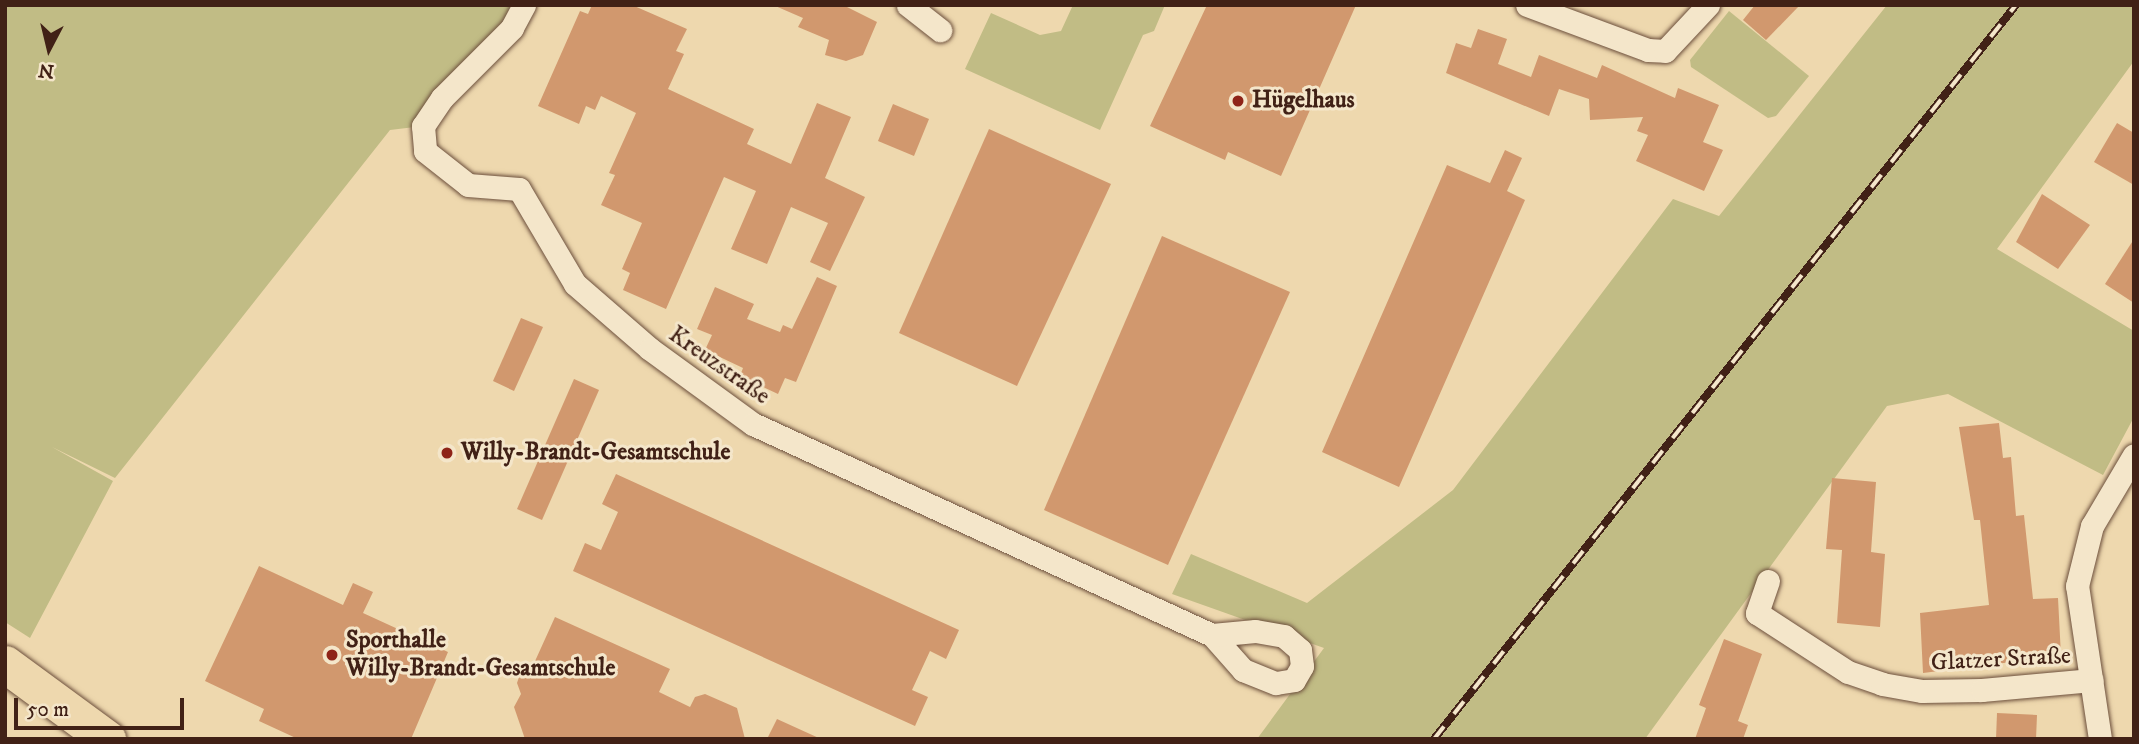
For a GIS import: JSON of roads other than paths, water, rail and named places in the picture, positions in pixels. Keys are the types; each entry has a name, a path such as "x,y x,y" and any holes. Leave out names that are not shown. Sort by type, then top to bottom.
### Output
{"main road":[{"path":"5,664 107,739"}],"street":[{"name":"Kreuzstraße","path":"524,5 512,28 442,98 422,126 425,151 468,185 519,188 575,284 649,349 753,424 1212,635"},
{"path":"908,5 940,30"},
{"path":"1527,5 1648,50 1665,51 1708,5"},
{"name":"Glatzer Straße","path":"2100,739 2077,586 2092,526 2134,455"},
{"name":"Glatzer Straße","path":"1768,581 1757,612 1848,672 1882,684 1922,691 1982,690 2092,680"}],"railway":[{"path":"1434,739 2016,5"}],"place":[{"name":"Hügelhaus","path":"1238,101"},
{"name":"Willy-Brandt-Gesamtschule","path":"447,453"},
{"name":"Sporthalle Willy-Brandt-Gesamtschule","path":"332,655"}]}
